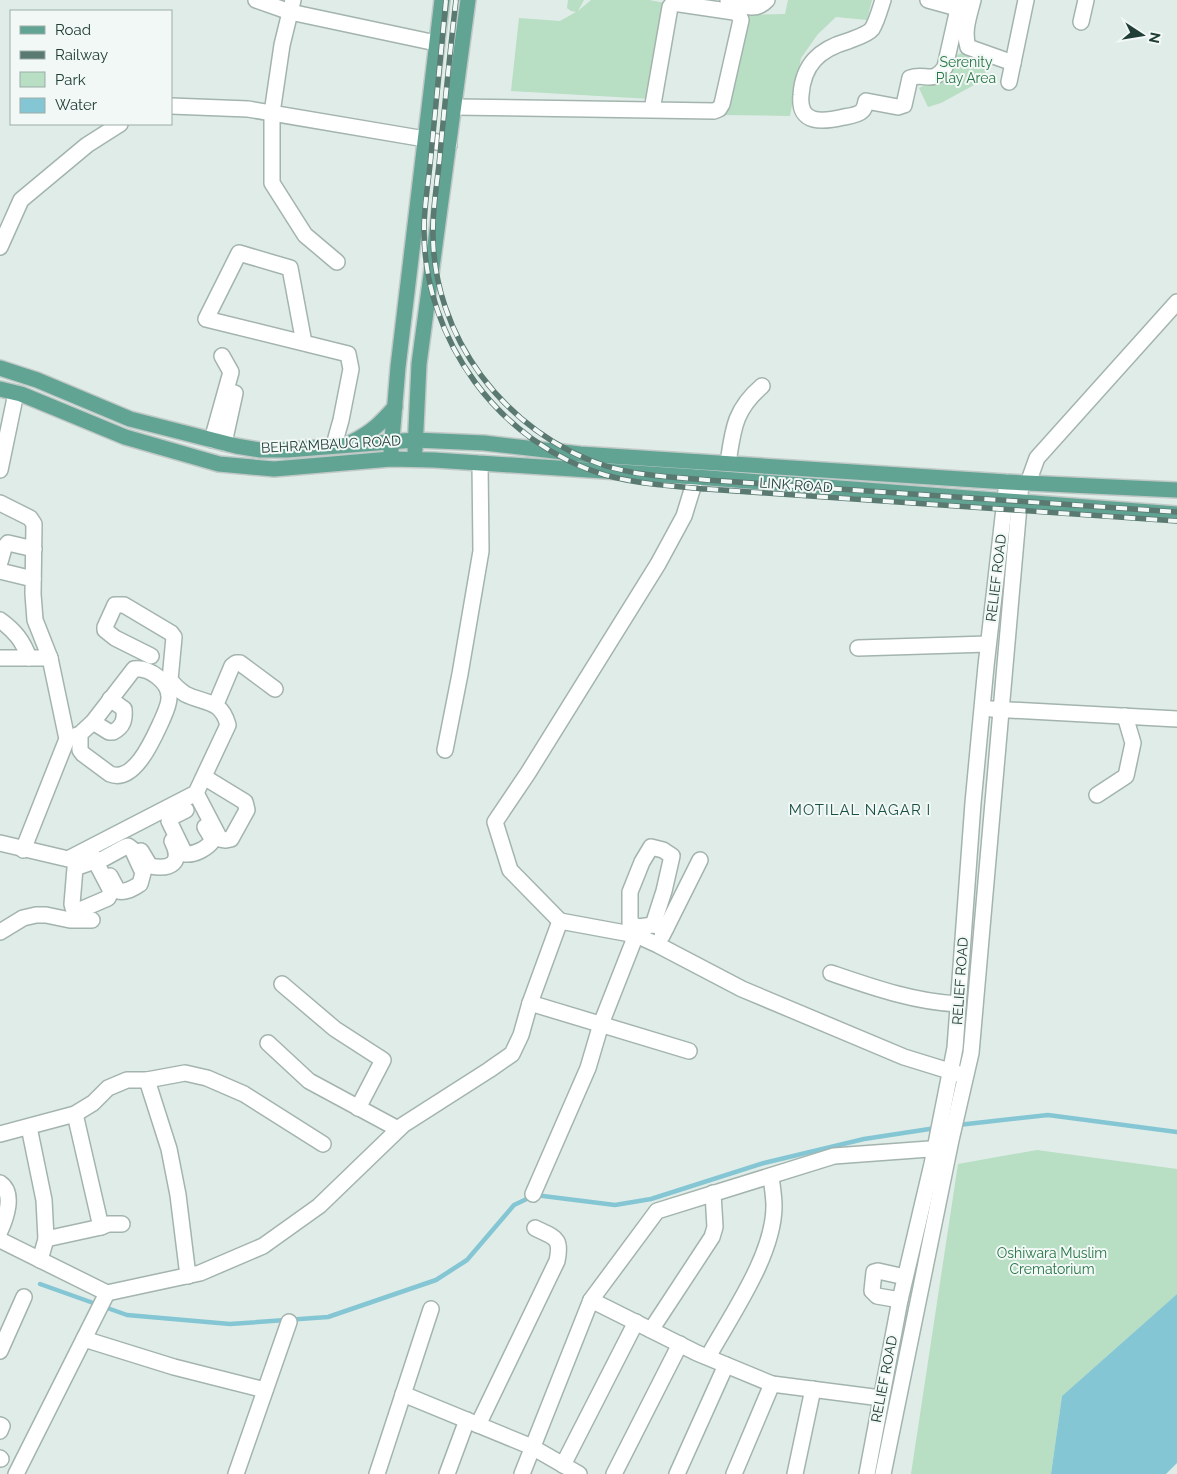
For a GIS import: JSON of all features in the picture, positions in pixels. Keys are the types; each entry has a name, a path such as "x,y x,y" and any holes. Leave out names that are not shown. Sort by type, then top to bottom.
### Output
{"main road":[{"path":"391,459 424,139 442,0"},
{"path":"414,459 419,364 468,0"},
{"name":"BEHRAMBAUG ROAD","path":"0,368 37,380 130,419 218,442 260,450 287,450 392,441 441,441"},
{"name":"BEHRAMBAUG ROAD","path":"0,389 16,393 125,436 219,464 274,469 391,459 414,459"},
{"path":"340,445 367,434 378,426 395,406"},
{"path":"417,408 422,422 441,441"},
{"name":"LINK ROAD","path":"441,441 484,443 580,454 728,464 1177,490"},
{"name":"LINK ROAD","path":"414,459 696,477 1177,514"}],"street":[{"path":"256,0 292,6 436,43"},
{"path":"726,0 752,8 761,6 767,0"},
{"path":"883,0 872,30 857,38 834,45 818,55 805,76 801,94 801,108 808,117 824,122 860,113 864,109 866,101 898,107 904,105 910,78 916,76 934,77 941,73 945,67 965,5"},
{"path":"928,0 965,5"},
{"path":"1009,82 1026,0"},
{"path":"1081,22 1086,0"},
{"path":"455,107 714,111 719,109 722,104 741,20 739,15 734,12 674,3 670,7 652,110"},
{"path":"965,5 968,47 1013,63"},
{"path":"292,6 282,45 272,113 272,183 305,235 337,262"},
{"path":"172,106 248,108 449,145"},
{"path":"0,247 22,200 87,145 118,125"},
{"path":"304,343 290,268 239,253 206,319 348,354 351,369 341,420 340,445"},
{"name":"RELIEF ROAD","path":"883,1474 912,1327 943,1144 958,1074 955,1048 958,1004 982,708 998,556 1019,482 1037,458 1177,302"},
{"path":"218,442 231,372 222,356"},
{"path":"218,442 239,376"},
{"path":"728,464 734,424 742,408 762,386"},
{"path":"0,470 16,393"},
{"path":"445,750 481,551 480,463"},
{"path":"696,477 684,516 658,564 528,773 495,822 510,870 560,921 636,935 658,944 742,989 904,1057 958,1074"},
{"name":"RELIEF ROAD","path":"958,1074 970,1052 1000,710 1012,502"},
{"path":"0,503 30,518 34,524 33,579 35,620 50,658 74,736 83,754 114,776 121,775 136,766 152,742 169,703 169,693 155,674 137,668 132,670 93,722 74,736 23,850"},
{"path":"0,562 4,548 8,543 34,549"},
{"path":"0,571 33,579"},
{"path":"0,843 23,850 68,859 95,854 127,829 158,812 195,800 208,779 228,725 225,714 216,704 184,693 170,680 174,637 171,633 124,605 115,605 104,627 105,630 115,638 151,656"},
{"path":"0,620 11,628 24,644 29,658"},
{"path":"858,648 988,644"},
{"path":"0,658 50,658"},
{"path":"216,704 232,666 236,662 275,689"},
{"path":"93,722 109,732 113,732 121,726 124,720 124,709 110,699"},
{"path":"982,708 1177,719"},
{"path":"1097,795 1126,776 1133,742 1126,716"},
{"path":"195,800 220,839 230,839 247,810 247,805 208,779"},
{"path":"127,829 150,866 161,868 172,865 177,860 178,854 158,812"},
{"path":"658,944 664,891 672,856 664,850 651,847 642,862 630,892 630,924 638,927 659,926"},
{"path":"659,926 700,860"},
{"path":"0,932 23,918 36,915 70,920 92,920"},
{"path":"0,1240 106,1293 200,1273 263,1246 319,1206 398,1129 512,1054 521,1035 530,1003 560,921"},
{"path":"533,1194 588,1068 601,1024 636,935"},
{"path":"830,973 919,999 937,1003 958,1004"},
{"path":"282,984 335,1029 383,1060 358,1108"},
{"path":"530,1003 689,1051"},
{"path":"268,1043 309,1081 398,1129"},
{"path":"0,1134 29,1128 75,1114 92,1103 108,1088 127,1080 147,1080 185,1073 207,1078 244,1094 323,1144"},
{"path":"147,1080 169,1149 178,1195 188,1276"},
{"path":"75,1114 101,1227"},
{"path":"29,1128 44,1200 46,1239 40,1260"},
{"path":"522,1474 591,1300 656,1211 834,1156 943,1144"},
{"name":"RELIEF ROAD","path":"867,1474 905,1277 943,1144"},
{"path":"708,1357 762,1260 772,1227 774,1207 771,1176"},
{"path":"0,1183 4,1186 9,1199 0,1231"},
{"path":"651,1330 712,1237 715,1227 713,1194"},
{"path":"46,1239 108,1224 122,1224"},
{"path":"447,1474 556,1261 560,1247 555,1238 535,1228"},
{"path":"900,1300 877,1296 872,1290 874,1272 878,1271 905,1277"},
{"path":"16,1474 106,1293"},
{"path":"0,1351 24,1297"},
{"path":"591,1300 708,1357 772,1384 881,1398"},
{"path":"377,1474 431,1309"},
{"path":"236,1474 289,1322"},
{"path":"563,1465 636,1322"},
{"path":"895,1324 912,1327"},
{"path":"87,1332 174,1367 265,1390"},
{"path":"614,1474 680,1344"},
{"path":"677,1474 726,1365"},
{"path":"734,1474 772,1384"},
{"path":"795,1474 813,1388"},
{"path":"404,1394 532,1447 579,1474"},
{"path":"0,1425 2,1426 0,1431"}],"green space":[{"path":"568,0 584,0 578,11 591,0 649,0 665,3 651,99 511,91 519,18 560,21 576,12 567,8"},
{"path":"788,0 872,0 867,20 836,17 818,34 801,58 790,116 724,115 744,15 785,14"},
{"name":"Serenity Play Area","path":"966,52 983,60 986,68 985,79 941,103 928,107 919,88 945,75 956,55"},
{"name":"Oshiwara Muslim Crematorium","path":"1037,1150 1177,1169 1177,1294 1062,1396 1051,1474 911,1474 958,1164"}],"water":[{"path":"1177,1294 1177,1463 1166,1474 1051,1474 1062,1396"}],"waterway":[{"path":"958,1125 1048,1115 1177,1132"},
{"path":"40,1284 127,1315 230,1324 328,1317 436,1280 467,1260 514,1205 535,1195 615,1205 651,1199 764,1163 864,1139 936,1128"}],"railway":[{"path":"446,0 425,211 424,230 427,271 437,310 453,347 475,382 501,412 532,439 567,460 605,475 630,481 706,489 1177,521"},
{"path":"456,0 434,210 433,229 436,269 445,307 460,343 481,376 507,405 536,431 570,451 606,466 643,474 1177,512"}],"district":[{"name":"MOTILAL NAGAR I","path":"860,810"}]}
